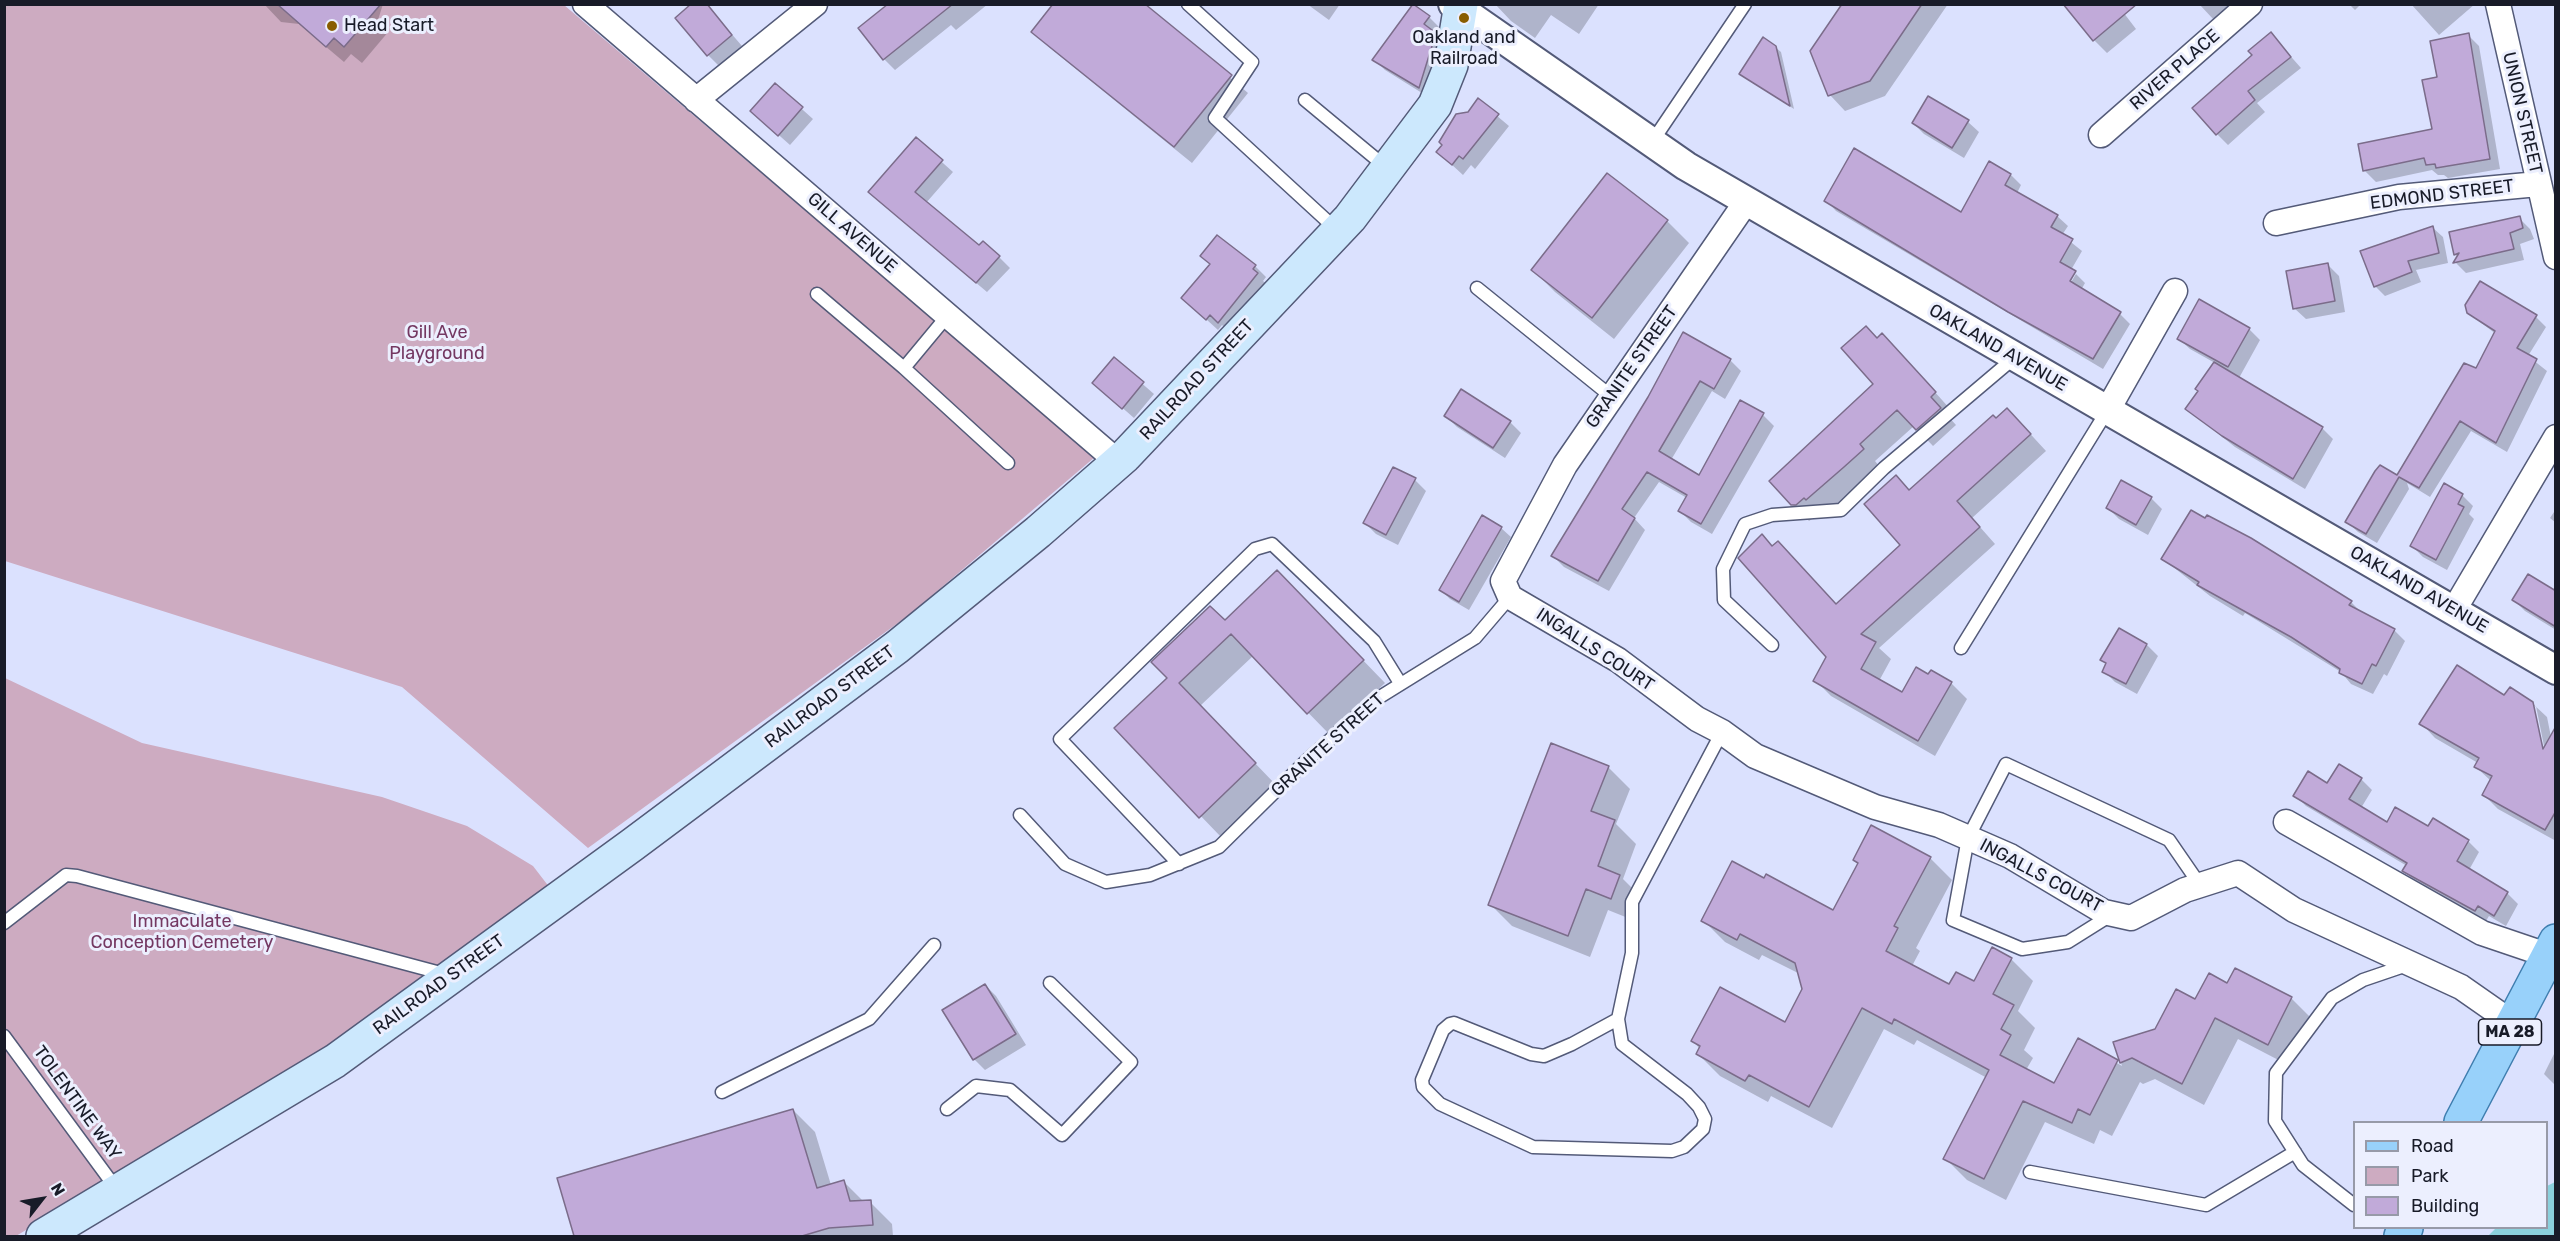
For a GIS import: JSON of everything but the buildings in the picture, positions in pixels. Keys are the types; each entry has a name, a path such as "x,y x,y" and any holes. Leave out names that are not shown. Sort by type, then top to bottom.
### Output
{"main road":[{"name":"RAILROAD STREET","path":"43,1236 335,1061 897,647 1038,532 1118,462 1337,231 1388,169 1436,105 1451,65 1458,6"},
{"name":"MA 28","path":"2463,1121 2551,948"}],"street":[{"name":"GILL AVENUE","path":"585,4 1118,462"},
{"path":"696,100 815,4"},
{"name":"RIVER PLACE","path":"2101,135 2250,4"},
{"name":"UNION STREET","path":"2498,4 2556,256"},
{"name":"OAKLAND AVENUE","path":"1458,6 1595,105 1746,202 2556,670"},
{"name":"EDMOND STREET","path":"2276,223 2399,197 2538,184"},
{"name":"GRANITE STREET","path":"1510,597 1503,581 1565,465 1746,202"},
{"path":"2107,411 2175,291"},
{"path":"2454,610 2556,437"},
{"name":"INGALLS COURT","path":"1510,597 1618,660 1697,718 1722,732 1755,756 1875,807 1939,825 2010,856 2104,912 2131,918 2185,890 2238,873 2294,910 2461,987 2514,1024"},
{"path":"2286,822 2482,933 2551,948"}],"lane":[{"path":"1188,4 1252,62 1215,118 1337,231"},
{"path":"1651,143 1745,4"},
{"path":"1305,100 1388,169"},
{"path":"1478,288 1612,397"},
{"path":"817,294 904,368 1008,463"},
{"path":"904,368 948,315"},
{"path":"1772,645 1724,600 1723,569 1745,524 1772,515 1841,510 1884,468 2014,358"},
{"path":"1960,648 2107,411"},
{"path":"1179,864 1060,739 1255,549 1272,544 1374,641 1401,683"},
{"name":"GRANITE STREET","path":"1020,815 1065,864 1106,882 1150,875 1219,847 1307,760 1375,700 1475,638 1510,597"},
{"path":"1618,1019 1544,1056 1531,1054 1454,1023 1450,1024 1443,1030 1422,1080 1423,1087 1440,1104 1533,1147 1672,1151 1684,1147 1703,1129 1705,1119 1699,1107 1687,1094 1622,1044 1618,1019 1632,952 1632,902 1722,732"},
{"path":"2113,914 2068,942 2022,949 1953,920 1968,838 2006,764 2169,840 2200,885"},
{"path":"4,923 66,875 77,876 452,976"},
{"path":"722,1092 869,1019 934,945"},
{"path":"2353,1203 2303,1165 2275,1121 2276,1073 2332,999 2363,980 2411,964"},
{"path":"947,1110 976,1086 1010,1090 1062,1135 1131,1062 1050,983"},
{"name":"TOLENTINE WAY","path":"4,1036 118,1192"},
{"path":"2030,1172 2206,1204 2295,1152"}],"green space":[{"name":"Gill Ave Playground","path":"5,5 564,5 1095,457 909,615 588,848 402,687 5,561"},
{"name":"Immaculate Conception Cemetery","path":"5,678 142,743 382,797 467,826 533,866 550,888 313,1058 16,1236 5,1236"}],"shaded area":[{"path":"2555,1182 2555,1236 2488,1236 2495,1229 2548,1229 2548,1186"}],"place":[{"name":"Oakland and Railroad","path":"1464,18"},
{"name":"Head Start","path":"332,26"}]}
